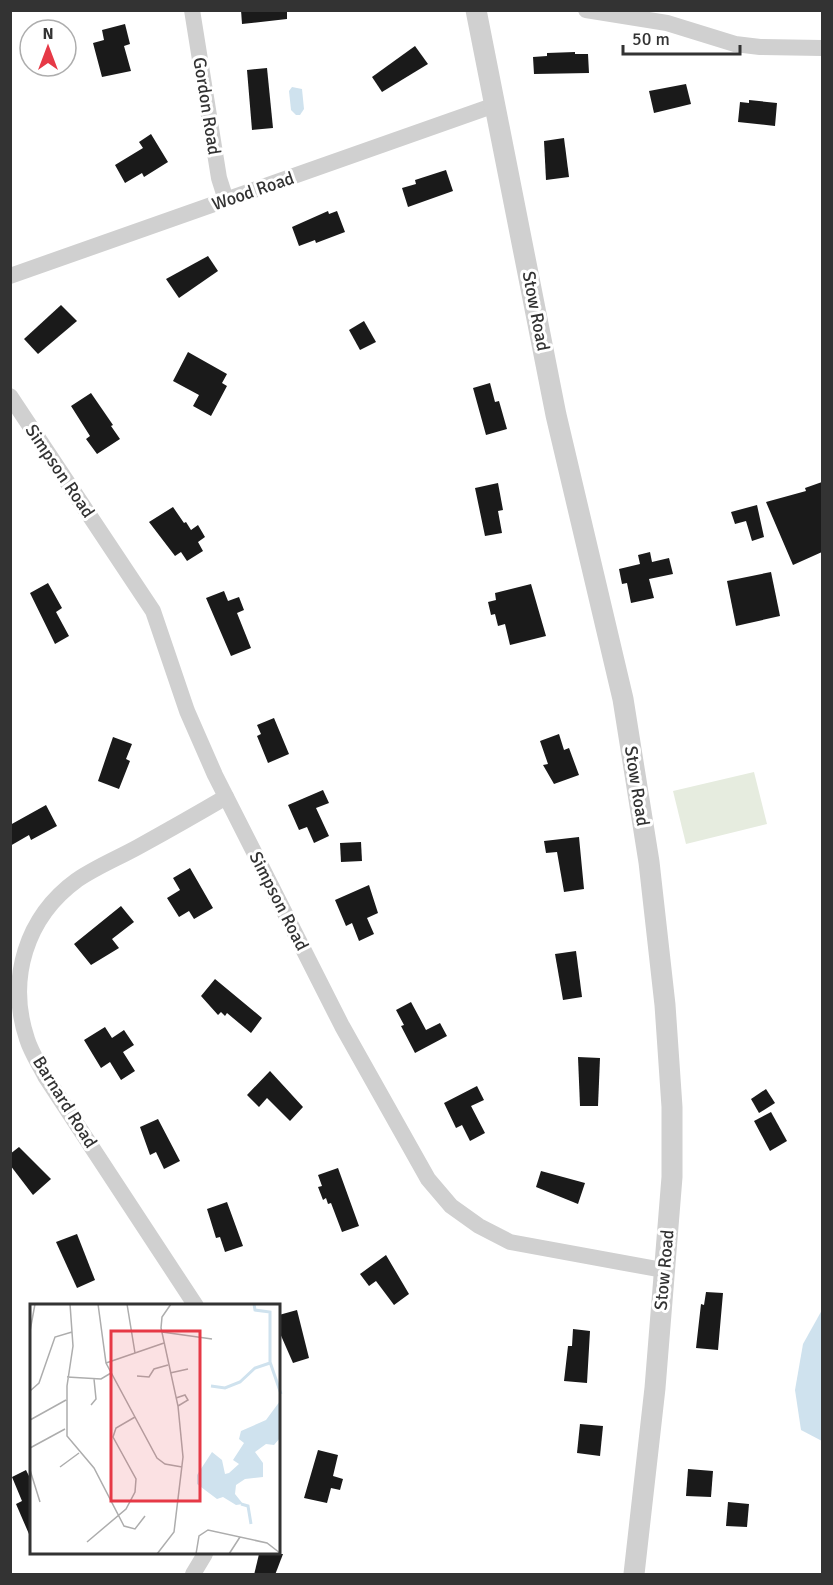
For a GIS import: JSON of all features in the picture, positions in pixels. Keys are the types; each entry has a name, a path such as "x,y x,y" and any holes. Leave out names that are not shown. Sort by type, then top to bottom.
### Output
{"street":[{"name":"Gordon Road","path":"192,10 219,178 226,200"},
{"name":"Stow Road","path":"476,10 556,415 623,699 644,828 665,1005 672,1107 672,1177 655,1388 633,1575"},
{"path":"586,10 667,23 752,46 822,48"},
{"name":"Wood Road","path":"10,276 495,105"},
{"name":"Simpson Road","path":"10,396 153,611 191,722 226,797 359,1057 428,1179 451,1206 479,1226 510,1242 663,1270"},
{"name":"Barnard Road","path":"195,1304 45,1076 27,1040 19,1005 18,976 25,950 35,927 52,903 78,880 226,797"},
{"path":"193,1575 204,1555"}],"shaded area":[{"path":"754,772 767,824 686,844 673,791"}],"water":[{"path":"292,87 302,89 304,109 300,115 296,115 291,110 289,91"},
{"path":"822,1310 822,1441 801,1430 795,1390 803,1344"}],"building":[{"path":"241,10 287,10 287,19 242,24"},
{"path":"125,24 130,44 124,46 131,71 102,77 93,43 104,40 102,30"},
{"path":"415,46 428,64 382,92 372,77"},
{"path":"575,52 575,54 588,54 589,73 534,74 533,57 547,56 547,53"},
{"path":"267,68 273,128 252,130 247,70"},
{"path":"686,84 691,104 654,113 649,91"},
{"path":"749,100 777,103 775,126 738,122 740,102 749,103"},
{"path":"151,134 168,162 144,177 142,173 125,183 115,165 143,148 139,142"},
{"path":"564,138 569,177 546,180 544,141"},
{"path":"446,170 453,191 408,207 402,188 416,184 415,180"},
{"path":"328,211 329,214 337,211 345,232 316,243 315,240 299,246 292,227"},
{"path":"208,256 218,271 179,298 166,279"},
{"path":"61,305 77,321 38,354 24,339"},
{"path":"364,321 376,342 360,350 349,330"},
{"path":"188,352 227,374 222,383 227,386 211,416 193,406 199,395 173,381"},
{"path":"490,383 495,402 499,401 507,429 486,435 473,388"},
{"path":"91,393 120,439 97,454 86,439 90,436 71,406"},
{"path":"822,482 822,552 793,565 766,502 806,491 805,488"},
{"path":"498,483 503,510 498,511 502,533 485,536 475,488"},
{"path":"757,505 764,537 752,541 746,521 735,524 731,512"},
{"path":"173,507 191,530 198,525 205,537 198,542 203,551 187,561 181,552 175,556 149,522"},
{"path":"650,552 652,562 669,558 673,574 649,579 654,598 631,603 627,583 622,584 619,569 640,564 638,555"},
{"path":"771,572 780,616 736,626 727,581"},
{"path":"48,583 62,608 56,612 69,636 55,644 30,593"},
{"path":"531,584 546,636 510,645 505,624 498,626 495,614 491,615 488,602 496,600 495,593"},
{"path":"224,591 228,601 239,597 244,610 237,613 251,648 231,656 206,598"},
{"path":"274,718 289,754 268,763 257,736 261,734 257,725"},
{"path":"559,734 564,750 569,748 579,775 554,784 543,765 548,764 540,741"},
{"path":"113,737 132,744 126,759 130,761 119,789 98,781"},
{"path":"323,790 329,803 316,808 329,836 314,843 307,827 299,830 288,805"},
{"path":"46,805 57,826 31,840 29,835 10,846 10,825"},
{"path":"579,837 584,889 564,892 557,852 546,853 544,841"},
{"path":"361,842 362,861 341,862 340,843"},
{"path":"190,868 213,908 194,919 189,911 179,917 167,898 180,890 173,878"},
{"path":"369,885 378,913 367,918 374,934 359,941 352,923 346,926 335,900"},
{"path":"121,906 134,922 112,939 119,948 91,965 74,944"},
{"path":"576,951 582,997 563,1000 555,954"},
{"path":"215,979 262,1018 251,1033 227,1013 225,1016 221,1012 218,1015 201,996"},
{"path":"411,1002 426,1030 440,1023 447,1036 415,1053 401,1026 404,1025 396,1010"},
{"path":"105,1027 112,1038 124,1030 134,1045 123,1052 135,1071 121,1080 110,1062 101,1068 84,1040"},
{"path":"578,1057 600,1058 598,1106 580,1106"},
{"path":"270,1071 303,1107 290,1121 267,1098 259,1107 247,1095"},
{"path":"477,1086 484,1100 471,1106 485,1133 470,1141 462,1125 456,1128 444,1103"},
{"path":"766,1089 775,1103 759,1113 751,1099"},
{"path":"771,1112 787,1141 770,1151 754,1121"},
{"path":"158,1119 180,1161 164,1169 156,1152 150,1155 140,1127"},
{"path":"19,1147 51,1179 33,1195 10,1165 10,1154"},
{"path":"338,1168 359,1226 342,1232 331,1203 328,1204 326,1198 323,1200 318,1187 322,1186 318,1175"},
{"path":"541,1171 585,1183 578,1204 536,1187"},
{"path":"227,1202 243,1246 225,1252 220,1237 216,1238 207,1209"},
{"path":"77,1234 95,1280 77,1288 56,1242"},
{"path":"386,1255 409,1294 394,1305 376,1281 369,1286 360,1274"},
{"path":"706,1292 723,1293 718,1350 696,1348 701,1304 704,1305"},
{"path":"297,1310 309,1358 293,1363 280,1333 280,1315"},
{"path":"573,1329 590,1331 587,1383 564,1381 568,1346 572,1346"},
{"path":"580,1424 603,1426 600,1456 577,1453"},
{"path":"318,1450 338,1455 333,1476 343,1479 340,1490 331,1488 327,1503 304,1498"},
{"path":"688,1469 713,1471 711,1497 686,1496"},
{"path":"26,1470 30,1478 30,1536 16,1504 22,1501 12,1477"},
{"path":"728,1502 749,1504 747,1527 726,1526"},
{"path":"283,1554 275,1575 254,1575 259,1555"}]}
